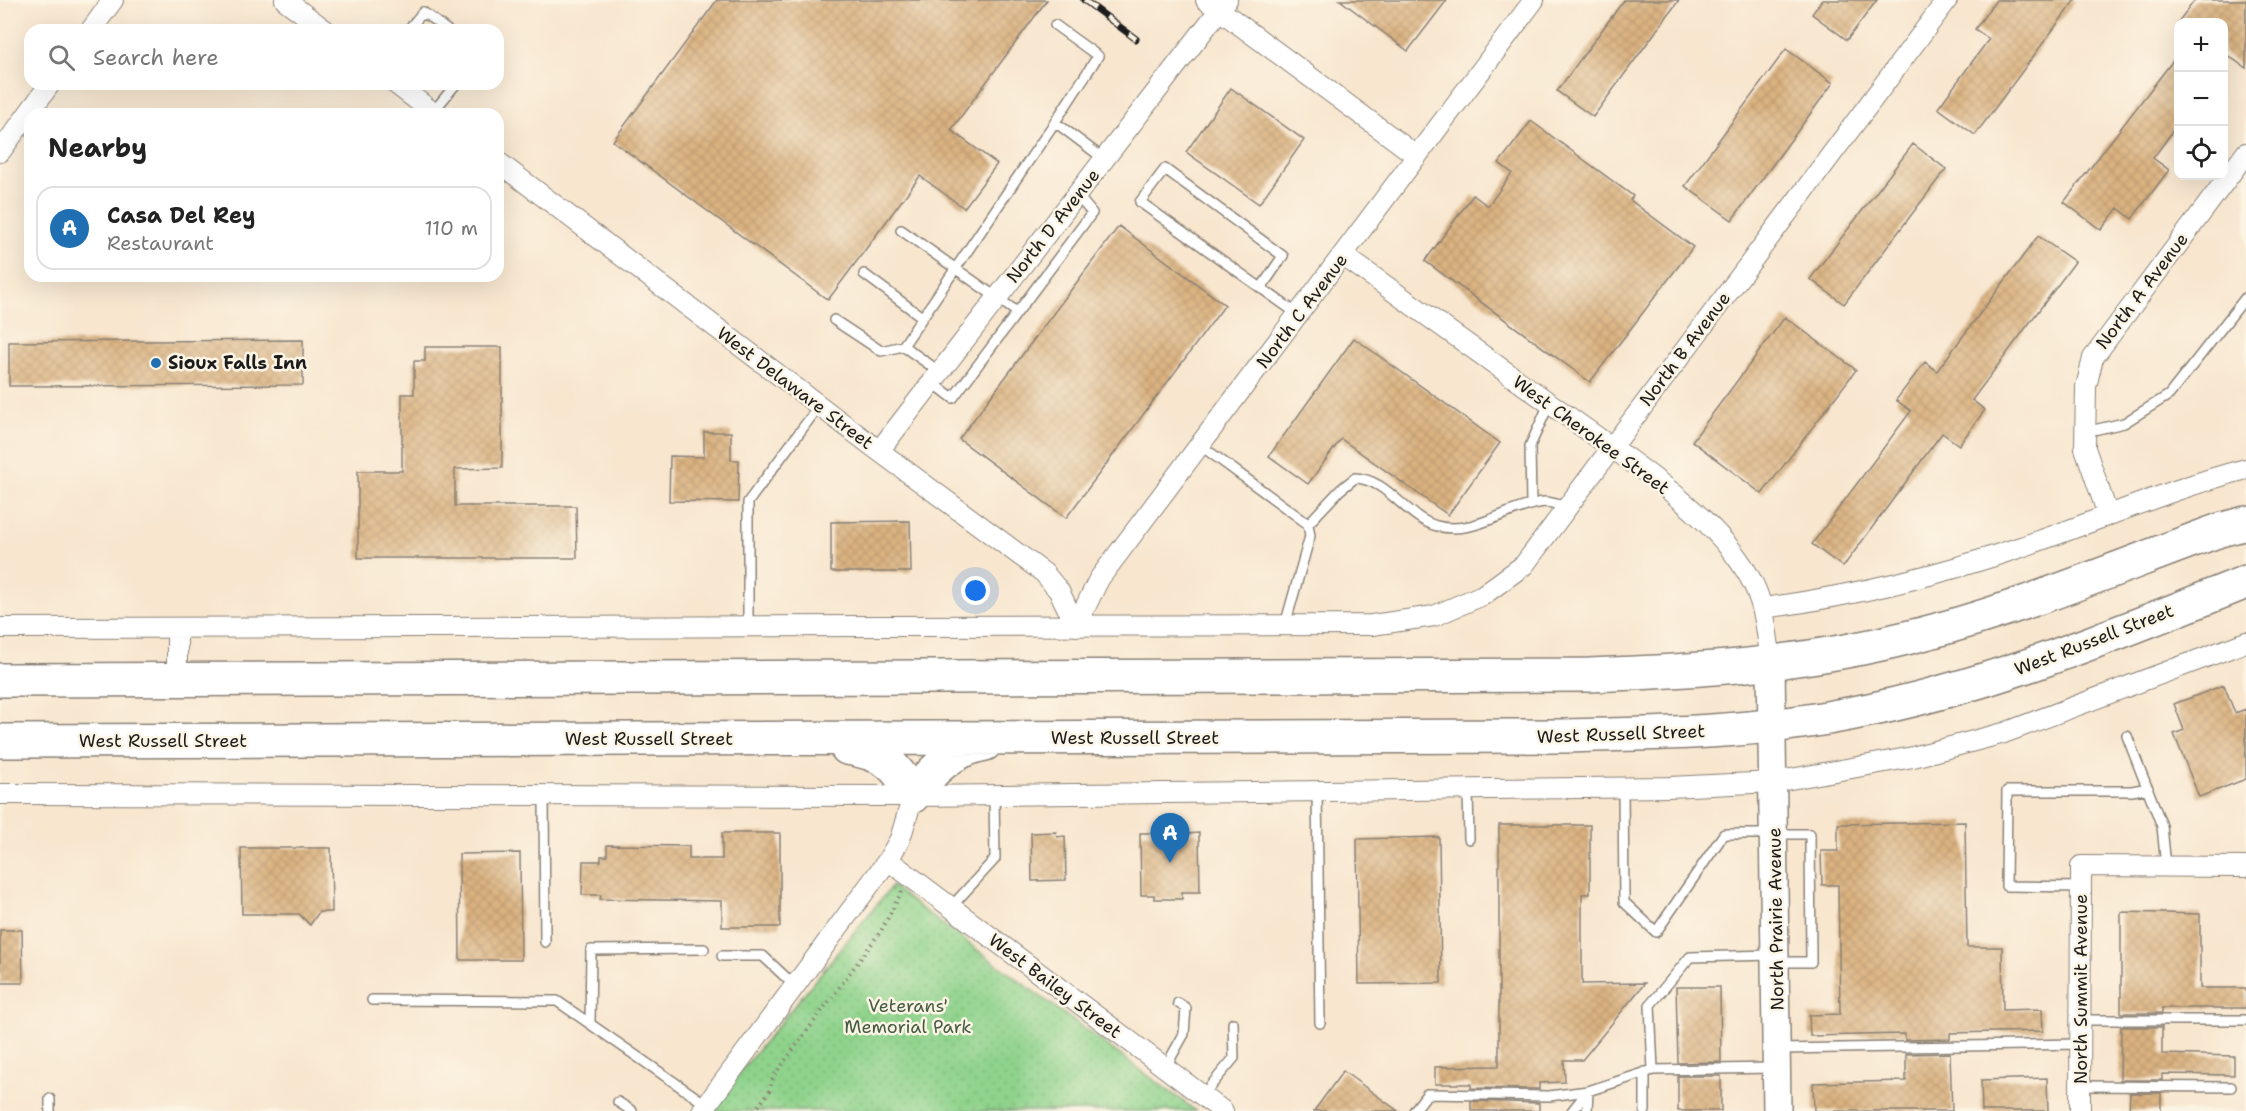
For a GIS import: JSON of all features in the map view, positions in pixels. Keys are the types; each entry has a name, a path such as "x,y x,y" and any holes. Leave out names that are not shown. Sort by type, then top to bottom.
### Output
{"highway":[{"path":"0,680 1589,675 1668,672 1771,663 1910,637 1987,615 2220,530 2246,523"},
{"name":"West Russell Street","path":"0,741 1660,734 1773,726 1849,714 1990,679 2069,652 2246,582"},
{"path":"756,739 840,747 878,756 892,764 913,796 929,774 947,758 981,744 1019,738"}],"street":[{"path":"95,24 113,0"},
{"path":"285,0 317,24"},
{"name":"North C Avenue","path":"1076,626 1099,579 1344,256 1534,0"},
{"name":"North B Avenue","path":"1285,625 1372,625 1434,616 1483,595 1524,565 1947,0"},
{"path":"1218,3 1417,156"},
{"name":"North D Avenue","path":"879,451 1077,195 1218,3"},
{"path":"32,108 46,90"},
{"path":"404,90 427,108"},
{"path":"0,152 24,119"},
{"name":"North A Avenue","path":"2108,515 2085,448 2086,387 2093,358 2246,153"},
{"name":"West Delaware Street","path":"504,167 819,406 1044,573 1059,591 1076,626"},
{"name":"West Cherokee Street","path":"1344,256 1611,447 1686,504 1721,536 1749,575 1764,608 1771,663"},
{"path":"1764,608 1843,597 1927,577 2022,547 2108,515 2246,469"},
{"path":"0,628 1285,625"},
{"path":"177,628 177,679"},
{"path":"0,794 913,796 1623,788 1774,782 1913,757 2004,733 2246,642"},
{"name":"North Prairie Avenue","path":"1771,663 1777,1111"},
{"path":"705,1108 888,860 900,839 913,796"},
{"name":"West Bailey Street","path":"888,860 1223,1111"},
{"name":"North Summit Avenue","path":"2080,1111 2081,866 2166,867"},
{"path":"2166,867 2246,867"}],"lane":[{"path":"413,24 423,12 439,24"},
{"path":"834,320 881,351 903,346 1098,56 1054,25"},
{"path":"438,108 451,90"},
{"path":"1055,122 1104,159"},
{"path":"1261,288 1283,256 1166,169 1140,202 1261,288 1299,315"},
{"path":"903,346 936,377 953,398 1092,213 1077,195"},
{"path":"901,230 1017,312"},
{"path":"864,273 922,317"},
{"path":"2085,432 2124,423 2169,395 2246,297"},
{"path":"1531,506 1530,446 1550,404"},
{"path":"748,626 748,502 819,406"},
{"path":"1200,445 1308,524 1310,536 1285,625"},
{"path":"1308,524 1340,490 1355,478 1369,478 1424,520 1438,526 1461,527 1485,522 1547,502 1567,507"},
{"path":"2127,736 2162,826 2166,867"},
{"path":"1623,788 1624,902 1656,932 1724,834 1810,834 1811,962 1690,957 1650,1005 1646,1111"},
{"path":"2081,887 2006,886 2007,790 2132,791 2148,788"},
{"path":"1468,790 1469,839"},
{"path":"1317,791 1320,1023"},
{"path":"544,795 545,942"},
{"path":"951,907 995,859 993,795"},
{"path":"590,1024 591,950 704,949"},
{"path":"722,956 763,956 795,986"},
{"path":"372,1000 556,1001 705,1108"},
{"path":"1165,1068 1184,1034 1186,1008 1178,1003"},
{"path":"2081,1020 2246,1020"},
{"path":"1202,1096 1234,1058 1233,1023"},
{"path":"1414,1111 1427,1094 1549,1096 1588,1091 1649,1071 1777,1059 2081,1044"},
{"path":"2080,1086 2230,1087"},
{"path":"1572,1111 1588,1091"},
{"path":"1587,1111 1588,1091"},
{"path":"50,1099 50,1111"},
{"path":"618,1102 632,1111"}],"path":[{"path":"755,1111 770,1090 773,1077 881,931 912,878"}],"green space":[{"name":"Veterans' Memorial Park","path":"892,886 915,904 1196,1111 708,1111"}],"building":[{"path":"717,0 1047,0 951,130 997,164 964,208 920,176 828,300 613,141"},
{"path":"1340,0 1447,0 1408,51"},
{"path":"1624,0 1679,0 1593,117 1557,91"},
{"path":"1822,0 1877,0 1847,40 1812,14"},
{"path":"1996,0 2075,0 1975,135 1938,108 1989,39 1975,29"},
{"path":"2195,0 2246,0 2246,68 2228,55 2228,18 2181,18"},
{"path":"1786,49 1833,83 1732,220 1685,186"},
{"path":"2174,59 2174,129 2153,158 2169,170 2132,219 2118,208 2101,230 2064,202"},
{"path":"1231,88 1304,140 1259,204 1186,152"},
{"path":"1531,121 1633,196 1630,200 1693,247 1590,382 1425,261 1473,195 1488,206 1512,173 1499,163"},
{"path":"1913,144 1946,169 1844,304 1810,279"},
{"path":"1119,226 1225,305 1066,518 959,439"},
{"path":"2038,236 2075,262 1972,400 1985,410 1959,445 1942,433 1843,567 1812,544 1911,411 1896,400 1925,362 1937,371"},
{"path":"1785,317 1856,370 1762,494 1692,441"},
{"path":"1354,338 1500,443 1448,515 1341,439 1308,484 1269,456"},
{"name":"Sioux Falls Inn","path":"303,340 303,385 9,386 9,342"},
{"path":"425,347 502,347 502,468 455,469 455,506 576,506 577,558 358,558 358,471 402,471 402,394 414,394 414,361 425,361"},
{"path":"704,432 731,432 731,460 739,460 738,502 669,501 670,456 704,457"},
{"path":"910,521 911,572 831,572 831,522"},
{"path":"2224,685 2235,713 2246,709 2246,779 2199,797 2174,734 2184,730 2174,704"},
{"path":"1965,822 1967,947 2002,947 2003,1010 2042,1009 2043,1031 1950,1033 1950,1039 1905,1040 1905,1034 1810,1036 1809,1015 1840,1014 1838,885 1822,885 1821,851 1838,851 1838,824"},
{"path":"1499,825 1590,825 1590,894 1582,894 1582,984 1645,983 1582,1060 1564,1060 1565,1082 1539,1083 1539,1089 1471,1088 1471,1084 1435,1084 1435,1067 1499,1066"},
{"path":"1186,828 1186,834 1199,833 1200,892 1182,892 1182,899 1154,899 1154,895 1141,895 1140,833 1154,833 1154,829"},
{"path":"1056,832 1057,837 1065,836 1066,880 1032,881 1031,833"},
{"path":"722,833 780,833 780,927 722,927 722,901 600,899 601,895 582,895 583,861 601,861 601,856 607,856 607,845 689,846 689,859 722,859"},
{"path":"1439,837 1441,983 1359,984 1357,839"},
{"path":"241,848 331,848 332,912 319,912 310,925 299,914 242,914"},
{"path":"520,853 521,960 460,960 459,854"},
{"path":"2121,912 2200,914 2200,988 2246,988 2246,1008 2162,1008 2162,1013 2121,1013"},
{"path":"0,930 22,930 23,983 0,983"},
{"path":"1676,987 1720,987 1721,1062 1678,1063"},
{"path":"2121,1027 2162,1027 2162,1054 2234,1056 2234,1075 2162,1074 2162,1080 2120,1080"},
{"path":"1950,1053 1952,1111 1814,1111 1813,1083 1906,1081 1906,1054"},
{"path":"1343,1071 1398,1111 1314,1111"},
{"path":"1678,1076 1721,1076 1721,1111 1678,1111"},
{"path":"2047,1078 2048,1111 1982,1111 1981,1080"},
{"path":"2130,1093 2161,1093 2161,1111 2129,1111"},
{"path":"1471,1101 1539,1103 1539,1111 1471,1111"}],"railway":[{"path":"1084,0 1136,39"}],"place":[{"name":"Sioux Falls Inn","path":"156,363"},
{"name":"Casa Del Rey","path":"1170,863"}]}
